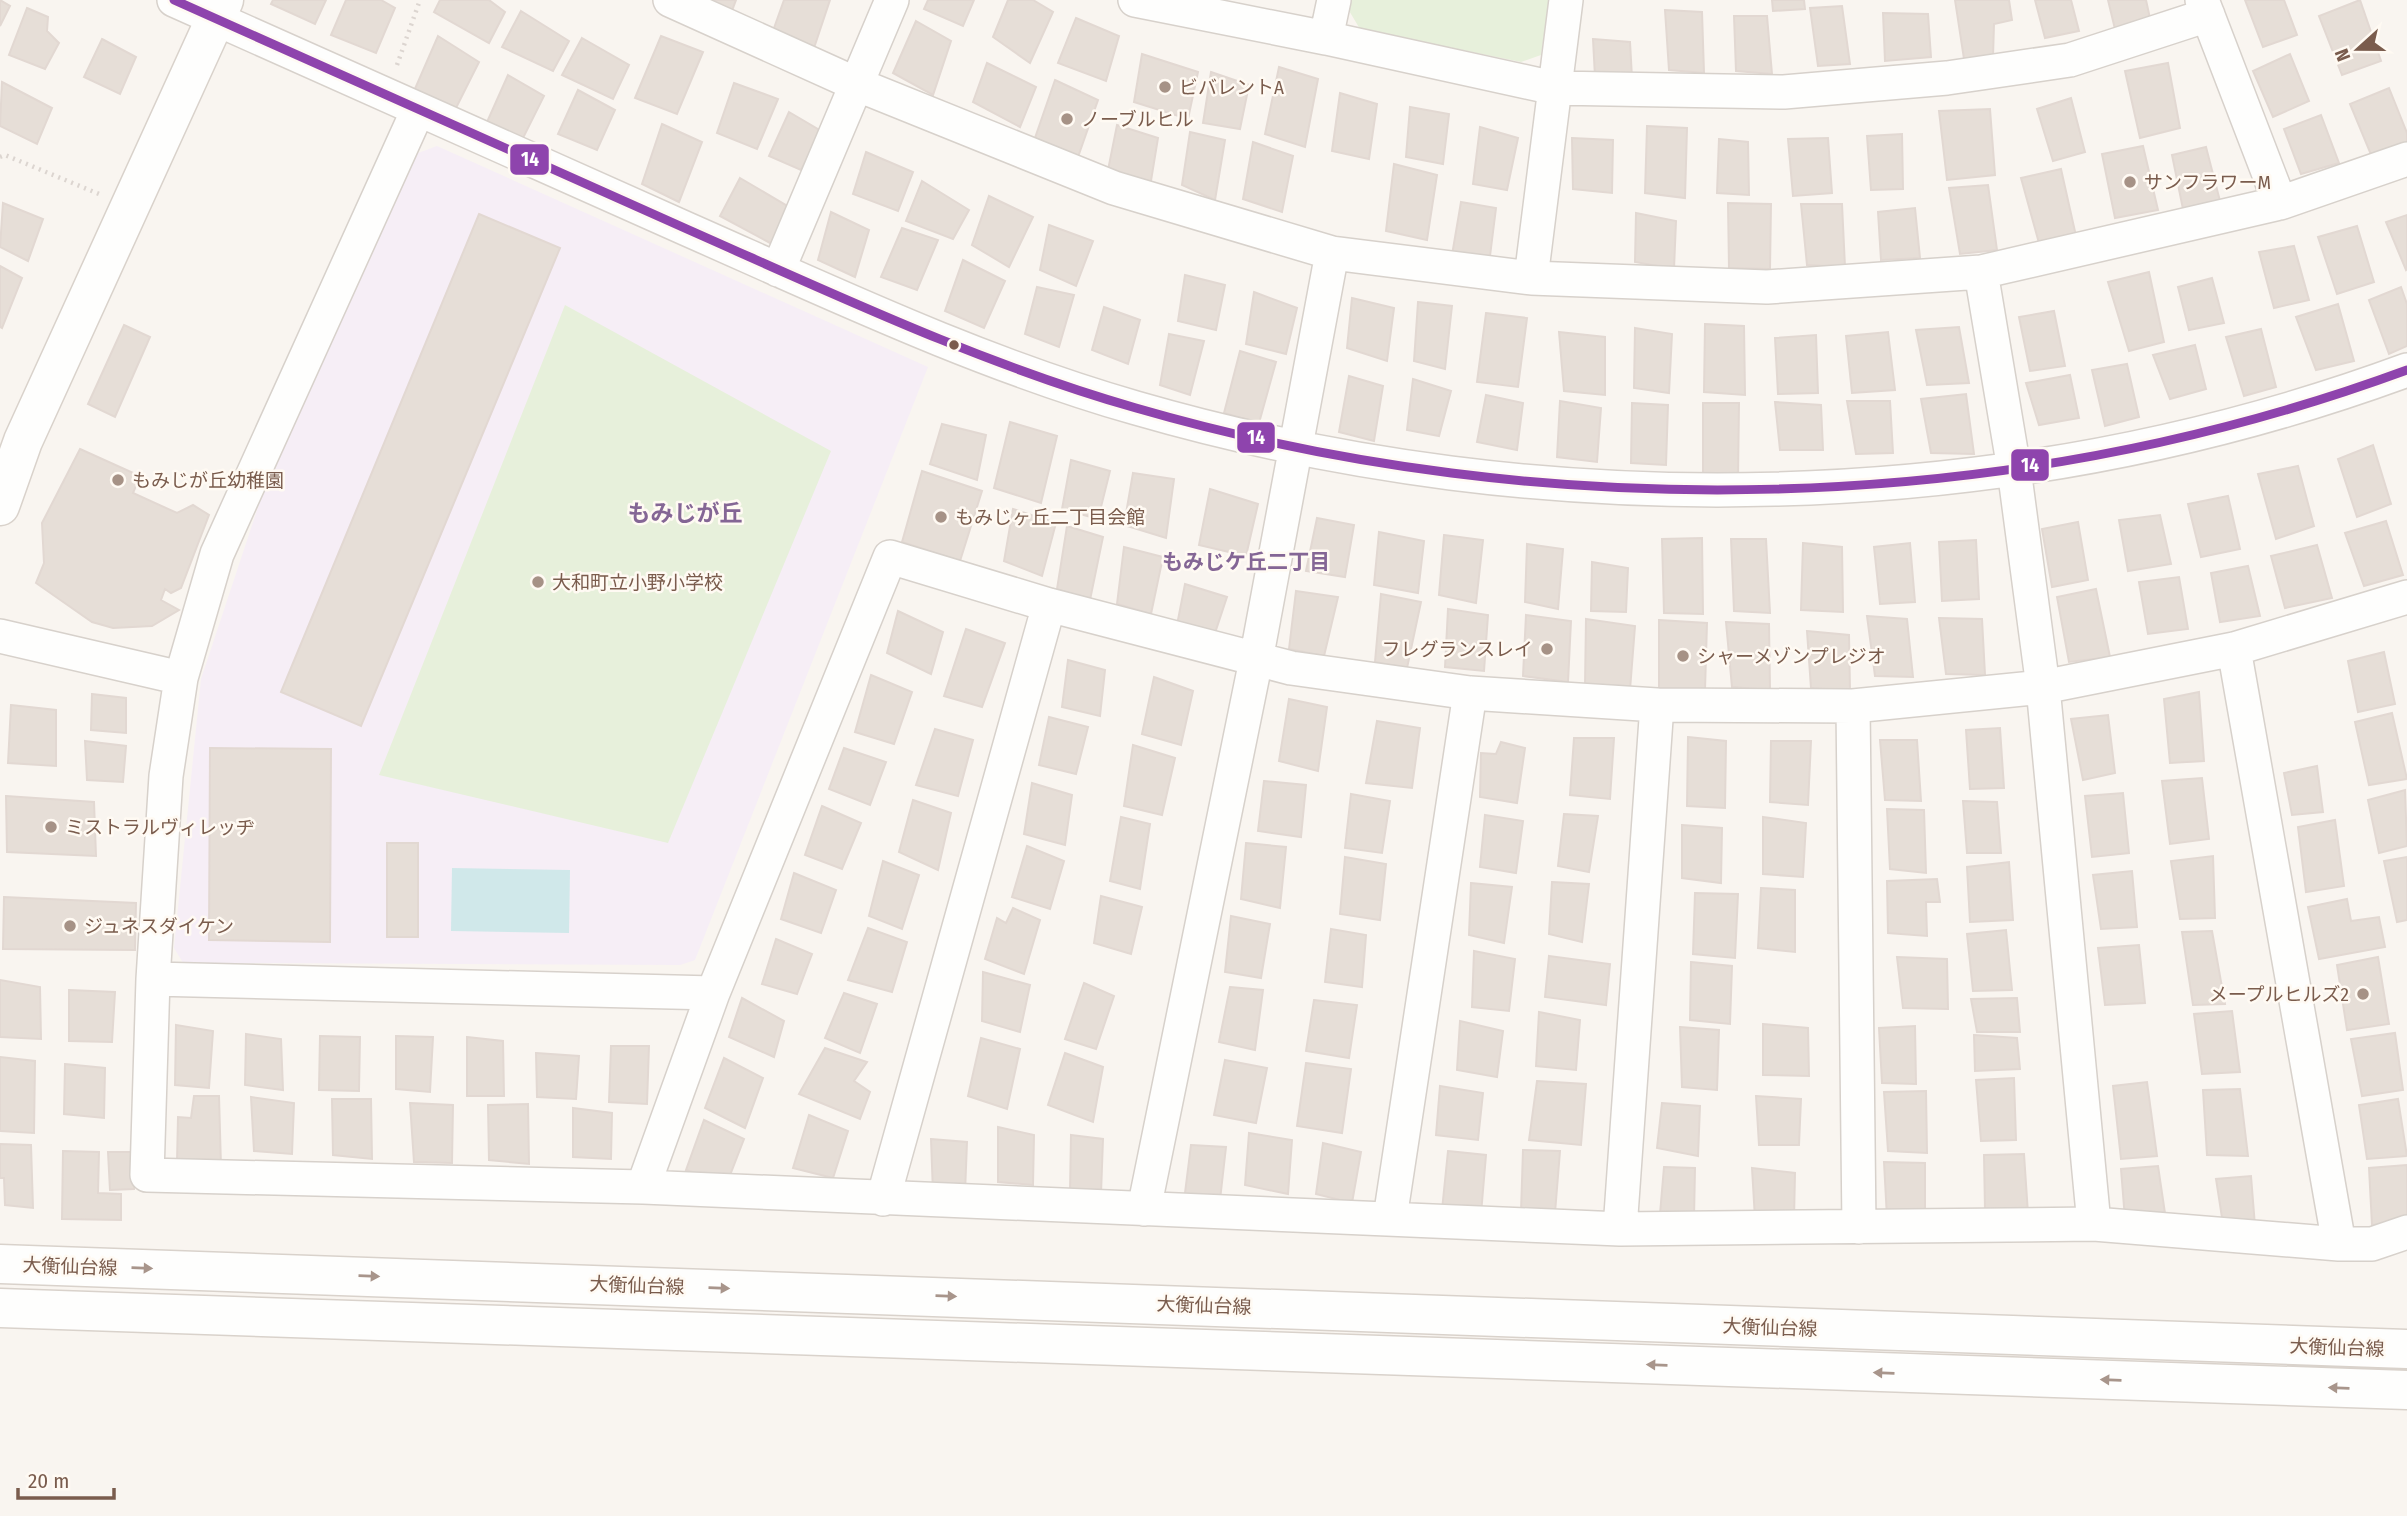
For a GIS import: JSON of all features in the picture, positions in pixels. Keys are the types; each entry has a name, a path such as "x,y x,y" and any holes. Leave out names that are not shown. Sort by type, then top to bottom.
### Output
{"main road":[{"path":"0,506 23,441 220,10"},
{"name":"大衡仙台線","path":"0,1264 2407,1349"},
{"path":"0,1308 2407,1390"}],"street":[{"path":"174,0 220,10 386,96 972,354 1135,408 1297,450 1439,474 1554,485 1814,487 2014,469 2212,432 2407,370"},
{"path":"670,0 856,84 1114,188 1332,253 1531,278 1767,288 1981,272 2280,203 2407,159"},
{"path":"778,270 892,0"},
{"path":"1135,0 1554,88 1784,92 1947,78 2070,60 2205,7 2280,203"},
{"path":"1326,38 1334,0"},
{"path":"1531,278 1566,0"},
{"path":"418,110 217,554 181,678 166,776 153,979 147,1175 643,1187 1620,1229 2094,1224 2339,1244 2372,1244 2407,1232"},
{"path":"1144,1209 1256,660 1332,253"},
{"path":"1981,272 2014,469 2043,687 2094,1224"},
{"path":"643,1187 713,993 890,557 1049,605 1256,660 1470,694 1657,705 1853,706 2043,687 2234,649 2407,597"},
{"path":"883,1199 1049,605"},
{"path":"0,636 181,678"},
{"path":"2234,649 2339,1244"},
{"path":"1390,1218 1470,694"},
{"path":"1620,1229 1657,705"},
{"path":"1853,706 1859,1227"},
{"path":"153,979 713,993"}],"path":[{"path":"386,96 420,0"},
{"path":"0,157 5,155 105,197"}],"shaded area":[{"name":"大和町立小野小学校","path":"437,146 928,367 695,960 680,965 226,963 185,966 174,948 201,679 265,486 410,156"}],"green space":[{"path":"1349,0 1549,0 1541,55 1521,62 1360,29 1348,9"},
{"path":"565,305 831,451 668,843 379,775"}],"water":[{"path":"452,868 570,870 569,933 451,931"}],"building":[{"path":"0,0 10,6 0,26"},
{"path":"273,0 326,0 315,24 271,4"},
{"path":"346,0 381,0 395,8 376,53 331,35"},
{"path":"440,0 489,0 505,12 489,43 434,12"},
{"path":"697,0 736,0 730,16"},
{"path":"784,0 830,0 814,48 773,31"},
{"path":"928,0 974,0 963,26 924,9"},
{"path":"1008,0 1033,0 1053,12 1030,63 993,37"},
{"path":"1772,0 1804,0 1805,9 1773,11"},
{"path":"1955,0 2009,0 2012,20 1994,24 1993,57 1964,59"},
{"path":"2035,0 2071,0 2079,31 2045,38"},
{"path":"2108,0 2146,0 2151,23 2115,29"},
{"path":"2245,0 2284,0 2297,35 2263,47"},
{"path":"2360,0 2381,61 2342,75 2319,16"},
{"path":"1842,6 1850,64 1818,66 1810,8"},
{"path":"27,8 48,17 47,31 59,43 45,69 9,55"},
{"path":"1665,10 1702,12 1704,73 1669,70"},
{"path":"521,11 569,41 553,71 502,47"},
{"path":"1883,13 1928,14 1931,57 1885,61"},
{"path":"1734,16 1767,16 1772,74 1736,71"},
{"path":"1076,18 1119,36 1106,81 1058,63"},
{"path":"916,21 951,41 933,95 893,73"},
{"path":"438,36 479,62 455,110 414,91"},
{"path":"661,36 703,52 677,114 635,98"},
{"path":"582,38 629,65 613,99 562,75"},
{"path":"102,39 136,57 120,94 84,77"},
{"path":"1593,39 1630,42 1632,78 1595,77"},
{"name":"ビバレントA","path":"1142,54 1198,72 1188,119 1134,102"},
{"path":"2290,54 2309,101 2273,117 2253,71"},
{"path":"987,63 1036,87 1020,127 973,102"},
{"path":"2168,63 2180,128 2140,138 2125,71"},
{"path":"1279,67 1318,79 1305,147 1265,134"},
{"path":"1211,72 1249,85 1240,129 1203,123"},
{"path":"508,75 544,96 519,146 483,131"},
{"name":"ノーブルヒル","path":"1055,80 1098,100 1078,157 1035,138"},
{"path":"2,82 52,108 37,144 0,126"},
{"path":"734,83 778,99 757,149 717,133"},
{"path":"2389,88 2407,133 2407,146 2372,157 2350,104"},
{"path":"578,90 615,110 597,150 558,134"},
{"path":"1340,93 1377,104 1369,159 1332,151"},
{"path":"2071,98 2085,152 2053,161 2037,109"},
{"path":"1410,107 1449,114 1443,164 1406,157"},
{"path":"1990,109 1995,175 1947,180 1939,111"},
{"path":"789,112 821,131 801,170 769,156"},
{"path":"2321,115 2339,163 2301,174 2284,129"},
{"path":"662,124 702,142 679,202 642,184"},
{"path":"1117,125 1158,138 1150,187 1107,175"},
{"path":"1647,126 1687,128 1685,198 1645,193"},
{"path":"1480,127 1518,138 1507,190 1473,184"},
{"path":"1190,132 1225,140 1215,200 1182,185"},
{"path":"1902,134 1903,189 1871,190 1867,136"},
{"path":"1572,138 1613,140 1612,193 1573,189"},
{"path":"1828,138 1832,193 1793,196 1788,139"},
{"path":"1719,139 1748,142 1749,195 1717,193"},
{"path":"1253,142 1293,156 1282,212 1243,199"},
{"name":"サンフラワーM","path":"2143,146 2158,210 2115,218 2102,154"},
{"path":"2206,147 2220,201 2183,209 2172,155"},
{"path":"866,152 913,172 898,211 853,194"},
{"path":"1394,164 1437,175 1427,240 1386,231"},
{"path":"2061,169 2076,236 2039,243 2021,178"},
{"path":"740,178 789,207 772,244 720,216"},
{"path":"922,181 969,210 953,239 906,221"},
{"path":"1988,185 1997,250 1960,254 1949,188"},
{"path":"989,196 1033,217 1009,267 972,245"},
{"path":"1461,202 1496,208 1489,264 1452,255"},
{"path":"3,203 43,219 28,261 0,247"},
{"path":"1728,203 1771,204 1770,269 1729,268"},
{"path":"1801,204 1842,204 1845,267 1807,265"},
{"path":"1915,208 1920,258 1881,260 1878,212"},
{"path":"831,212 869,230 855,277 818,260"},
{"path":"1636,213 1676,221 1674,269 1635,262"},
{"path":"479,214 560,248 361,726 281,692"},
{"path":"2407,215 2407,269 2406,270 2386,222"},
{"path":"1049,225 1093,241 1076,286 1040,270"},
{"path":"2357,226 2374,282 2337,294 2318,237"},
{"path":"902,228 938,240 917,290 881,277"},
{"path":"2294,246 2309,300 2274,308 2259,252"},
{"path":"963,260 1005,281 984,328 945,311"},
{"path":"0,266 22,278 2,328 0,327"},
{"path":"2149,272 2164,342 2129,351 2108,282"},
{"path":"1185,275 1225,285 1216,330 1178,321"},
{"path":"2212,278 2224,323 2189,330 2178,287"},
{"path":"1037,287 1074,295 1059,347 1025,334"},
{"path":"2401,287 2407,304 2407,346 2389,354 2369,300"},
{"path":"1254,292 1297,308 1286,354 1246,344"},
{"path":"1352,298 1394,308 1387,361 1347,348"},
{"path":"1418,302 1452,306 1445,369 1414,361"},
{"path":"2338,304 2354,361 2316,370 2296,317"},
{"path":"1104,307 1140,320 1128,364 1092,350"},
{"path":"2054,311 2065,366 2030,371 2019,317"},
{"path":"1486,313 1527,318 1518,387 1477,382"},
{"path":"1705,324 1744,326 1745,395 1704,392"},
{"path":"124,325 150,337 115,417 88,404"},
{"path":"1959,327 1969,383 1927,385 1916,330"},
{"path":"1635,328 1672,334 1669,393 1634,388"},
{"path":"2261,329 2276,387 2244,396 2226,337"},
{"path":"1559,332 1605,337 1605,395 1564,391"},
{"path":"1888,332 1895,390 1852,393 1846,336"},
{"path":"1169,334 1204,341 1190,395 1160,385"},
{"path":"1816,335 1818,393 1778,394 1775,338"},
{"path":"2195,345 2206,389 2170,399 2153,355"},
{"path":"1240,351 1276,362 1259,423 1224,413"},
{"path":"2127,364 2139,417 2105,426 2092,370"},
{"path":"2070,375 2079,418 2039,425 2026,383"},
{"path":"1349,376 1383,386 1374,441 1339,432"},
{"path":"1413,379 1451,391 1439,436 1407,430"},
{"path":"1966,394 1974,454 1931,453 1921,399"},
{"path":"1486,395 1523,403 1517,450 1477,442"},
{"path":"1560,401 1601,408 1597,462 1557,457"},
{"path":"1847,401 1890,401 1893,453 1856,454"},
{"path":"1775,402 1821,405 1823,450 1780,450"},
{"path":"1632,403 1668,405 1666,465 1631,463"},
{"path":"1703,403 1739,403 1738,479 1703,478"},
{"path":"1010,422 1057,436 1041,503 994,488"},
{"path":"942,424 986,435 977,480 930,464"},
{"path":"2373,445 2391,504 2357,517 2338,459"},
{"path":"80,449 140,476 133,493 177,513 193,505 209,515 181,588 171,593 165,589 161,600 179,610 152,626 113,628 92,622 36,583 44,563 42,523"},
{"path":"1071,460 1110,471 1098,519 1062,509"},
{"path":"2298,466 2314,526 2276,539 2258,474"},
{"name":"もみじヶ丘二丁目会館","path":"922,471 982,491 960,561 902,542"},
{"path":"1133,473 1174,479 1166,538 1124,525"},
{"path":"1210,489 1258,504 1246,556 1199,545"},
{"path":"2228,496 2240,549 2201,557 2188,504"},
{"path":"1013,509 1056,523 1042,576 1004,561"},
{"path":"2160,515 2171,564 2128,571 2119,520"},
{"path":"1317,518 1354,525 1345,577 1306,571"},
{"path":"2386,521 2403,575 2364,586 2345,533"},
{"path":"2078,522 2088,580 2052,587 2042,529"},
{"path":"1067,526 1103,537 1090,600 1057,589"},
{"path":"1379,532 1424,541 1418,593 1374,585"},
{"path":"1444,535 1483,540 1476,603 1439,595"},
{"path":"1702,538 1703,614 1664,613 1662,539"},
{"path":"1731,539 1766,539 1770,613 1734,611"},
{"path":"1976,540 1979,599 1942,601 1939,542"},
{"path":"1803,543 1842,547 1843,612 1801,610"},
{"path":"1910,543 1915,602 1880,604 1874,547"},
{"path":"1527,544 1563,549 1558,609 1525,602"},
{"path":"2317,545 2332,598 2285,608 2271,556"},
{"path":"1124,547 1163,557 1151,614 1117,604"},
{"path":"1592,562 1628,568 1626,612 1591,611"},
{"path":"2248,566 2260,616 2220,622 2211,573"},
{"path":"2179,577 2188,629 2148,634 2139,582"},
{"path":"1185,584 1227,597 1213,639 1176,630"},
{"path":"2096,589 2110,657 2069,662 2057,597"},
{"path":"1296,591 1338,597 1324,656 1289,649"},
{"path":"1381,594 1421,602 1407,668 1375,662"},
{"path":"1448,609 1488,615 1484,671 1445,667"},
{"path":"898,611 943,632 931,674 887,653"},
{"name":"フレグランスレイ","path":"1526,615 1571,621 1568,682 1523,676"},
{"path":"1867,616 1907,619 1913,677 1875,676"},
{"path":"1939,618 1982,619 1985,675 1946,674"},
{"path":"1586,619 1635,626 1630,690 1585,686"},
{"name":"シャーメゾンプレジオ","path":"1659,620 1707,623 1705,690 1659,689"},
{"path":"1726,622 1769,624 1770,690 1732,687"},
{"path":"966,629 1005,643 982,707 944,696"},
{"path":"1807,631 1849,635 1850,691 1811,688"},
{"path":"2384,652 2395,704 2358,712 2348,661"},
{"path":"1068,660 1105,670 1100,716 1062,707"},
{"path":"871,675 912,692 894,744 855,732"},
{"path":"1154,677 1193,691 1181,745 1142,734"},
{"path":"2199,692 2204,761 2170,763 2164,699"},
{"path":"92,694 126,698 126,733 91,730"},
{"path":"1289,699 1327,707 1318,771 1279,761"},
{"path":"11,705 56,710 56,766 8,763"},
{"path":"2392,713 2407,779 2369,785 2355,722"},
{"path":"2108,715 2115,773 2083,780 2071,719"},
{"path":"1049,717 1088,727 1076,774 1039,765"},
{"path":"1377,721 1420,728 1412,788 1366,783"},
{"path":"2000,728 2004,788 1970,789 1966,730"},
{"path":"935,729 973,740 958,796 916,785"},
{"path":"1688,737 1726,741 1725,808 1687,806"},
{"path":"1574,738 1614,738 1610,799 1570,795"},
{"path":"1880,740 1917,740 1921,801 1885,800"},
{"path":"85,741 126,746 123,782 87,780"},
{"path":"1771,741 1811,741 1808,805 1770,802"},
{"path":"1501,742 1525,748 1517,803 1480,797 1481,753 1496,754"},
{"path":"1133,745 1175,758 1162,815 1124,806"},
{"path":"210,748 331,749 330,942 209,940"},
{"path":"844,748 886,762 870,805 829,789"},
{"path":"2317,766 2323,812 2292,815 2284,773"},
{"path":"2202,778 2209,839 2170,844 2162,781"},
{"path":"1264,781 1306,785 1301,837 1258,831"},
{"path":"1032,783 1072,795 1065,845 1024,834"},
{"path":"2405,790 2407,846 2379,853 2368,800"},
{"path":"2123,793 2129,853 2092,857 2085,796"},
{"path":"1351,794 1390,801 1382,853 1345,848"},
{"name":"ミストラルヴィレッヂ","path":"6,796 94,802 96,856 7,852"},
{"path":"913,800 951,813 938,870 899,852"},
{"path":"1963,801 1997,802 2001,853 1967,853"},
{"path":"822,806 861,823 842,869 805,855"},
{"path":"1887,809 1924,810 1926,873 1890,869"},
{"path":"1564,814 1598,816 1589,872 1558,866"},
{"path":"1485,815 1523,821 1516,873 1480,867"},
{"path":"1121,817 1150,824 1140,889 1110,881"},
{"path":"1763,817 1806,823 1803,877 1763,874"},
{"path":"2335,820 2344,886 2306,892 2298,827"},
{"path":"1682,825 1722,828 1721,883 1682,878"},
{"path":"387,843 418,843 418,937 387,937"},
{"path":"1246,843 1286,847 1280,908 1241,899"},
{"path":"1027,846 1064,861 1050,909 1012,897"},
{"path":"2213,856 2215,918 2180,919 2171,861"},
{"path":"1345,857 1386,864 1380,920 1340,914"},
{"path":"2407,857 2407,920 2397,922 2384,861"},
{"path":"883,861 919,875 902,929 869,916"},
{"path":"2009,862 2013,920 1970,922 1967,867"},
{"path":"2132,871 2137,927 2101,929 2093,875"},
{"path":"794,873 836,890 821,933 781,919"},
{"path":"1937,879 1940,902 1926,902 1927,936 1888,933 1887,881"},
{"path":"1552,882 1589,884 1582,942 1549,934"},
{"path":"1471,883 1512,887 1504,943 1469,935"},
{"path":"1761,888 1795,890 1795,952 1758,948"},
{"path":"1695,893 1738,894 1735,958 1693,954"},
{"path":"1101,896 1142,907 1131,954 1094,943"},
{"name":"ジュネスダイケン","path":"4,897 136,903 135,950 3,949"},
{"path":"2347,899 2351,921 2379,917 2385,947 2319,959 2308,907"},
{"path":"1013,908 1040,920 1024,974 985,959 997,918 1006,923"},
{"path":"1231,916 1270,924 1261,978 1225,972"},
{"path":"868,928 907,942 892,992 848,980"},
{"path":"1331,929 1366,935 1362,987 1325,982"},
{"path":"2006,930 2012,990 1973,991 1967,934"},
{"path":"2212,931 2225,1004 2193,1005 2182,932"},
{"path":"776,939 812,954 797,994 762,984"},
{"path":"2139,945 2145,1003 2105,1005 2098,948"},
{"path":"1474,951 1515,959 1509,1011 1472,1007"},
{"path":"1549,956 1610,964 1606,1005 1545,997"},
{"path":"1897,957 1947,959 1948,1009 1903,1008"},
{"name":"メープルヒルズ2","path":"2378,957 2389,1024 2347,1030 2337,965"},
{"path":"1691,962 1732,966 1730,1024 1690,1020"},
{"path":"983,972 1030,985 1020,1032 982,1021"},
{"path":"0,980 40,987 41,1039 0,1037"},
{"path":"1084,983 1114,996 1096,1049 1065,1039"},
{"path":"1230,987 1263,990 1255,1050 1219,1042"},
{"path":"69,990 115,992 112,1042 69,1041"},
{"path":"844,993 877,1004 860,1053 825,1038"},
{"path":"742,998 784,1021 774,1057 729,1037"},
{"path":"2017,998 2020,1032 1977,1032 1971,999"},
{"path":"1314,1000 1357,1005 1349,1058 1306,1051"},
{"path":"2232,1011 2240,1072 2202,1074 2194,1014"},
{"path":"1539,1012 1580,1020 1576,1070 1536,1066"},
{"path":"1460,1021 1503,1031 1497,1077 1457,1070"},
{"path":"1763,1024 1808,1028 1809,1076 1763,1075"},
{"path":"176,1025 213,1031 209,1088 175,1085"},
{"path":"1915,1026 1916,1084 1882,1083 1879,1028"},
{"path":"1680,1027 1719,1030 1717,1090 1682,1087"},
{"path":"2395,1033 2403,1090 2362,1096 2351,1039"},
{"path":"246,1034 281,1039 283,1090 245,1085"},
{"path":"1974,1035 2017,1038 2020,1069 1975,1071"},
{"path":"320,1036 360,1037 359,1091 319,1090"},
{"path":"396,1036 433,1037 430,1092 396,1089"},
{"path":"467,1037 503,1041 504,1096 467,1096"},
{"path":"981,1038 1020,1049 1007,1109 968,1096"},
{"path":"611,1046 649,1046 647,1104 609,1102"},
{"path":"825,1048 867,1062 854,1081 870,1092 860,1119 799,1094"},
{"path":"536,1053 579,1056 576,1099 537,1097"},
{"path":"1065,1053 1103,1067 1093,1122 1048,1105"},
{"path":"0,1057 35,1061 34,1133 0,1131"},
{"path":"724,1058 763,1078 745,1128 705,1108"},
{"path":"1225,1060 1267,1068 1256,1123 1214,1115"},
{"path":"1306,1063 1351,1069 1342,1133 1297,1126"},
{"path":"65,1064 105,1068 104,1118 64,1114"},
{"path":"2014,1078 2016,1140 1981,1141 1976,1080"},
{"path":"1537,1081 1586,1084 1581,1145 1529,1140"},
{"path":"2147,1082 2157,1156 2121,1159 2113,1086"},
{"path":"1440,1086 1483,1093 1478,1140 1436,1135"},
{"path":"2240,1089 2248,1156 2207,1155 2203,1090"},
{"path":"1926,1091 1927,1153 1888,1151 1884,1092"},
{"path":"194,1096 219,1096 221,1167 177,1162 178,1117 191,1118"},
{"path":"1756,1096 1801,1099 1799,1145 1759,1145"},
{"path":"251,1097 294,1103 292,1154 254,1151"},
{"path":"332,1099 371,1099 372,1159 333,1155"},
{"path":"2398,1099 2407,1156 2367,1159 2359,1105"},
{"path":"410,1103 453,1105 452,1163 414,1162"},
{"path":"1662,1103 1700,1106 1698,1156 1657,1148"},
{"path":"528,1104 529,1164 489,1160 488,1105"},
{"path":"573,1108 612,1113 611,1159 573,1157"},
{"path":"809,1115 848,1131 833,1178 793,1168"},
{"path":"704,1120 744,1139 727,1183 686,1170"},
{"path":"998,1127 1034,1135 1033,1185 998,1182"},
{"path":"1249,1133 1292,1140 1288,1194 1245,1185"},
{"path":"1071,1135 1103,1139 1101,1194 1070,1193"},
{"path":"931,1139 967,1142 965,1193 933,1193"},
{"path":"1323,1143 1361,1152 1352,1203 1316,1194"},
{"path":"0,1144 31,1145 33,1208 5,1205 4,1178 0,1178"},
{"path":"1191,1145 1226,1147 1220,1200 1185,1193"},
{"path":"1523,1150 1560,1151 1555,1213 1521,1212"},
{"path":"63,1151 99,1152 98,1193 121,1194 121,1220 62,1219"},
{"path":"1448,1151 1486,1155 1481,1214 1442,1210"},
{"path":"108,1152 136,1152 134,1189 110,1190"},
{"path":"2024,1154 2028,1214 1985,1210 1984,1155"},
{"path":"1884,1162 1925,1163 1925,1218 1887,1218"},
{"path":"2407,1165 2407,1222 2372,1225 2369,1168"},
{"path":"2158,1166 2166,1220 2125,1219 2121,1169"},
{"path":"1664,1167 1695,1168 1694,1218 1660,1214"},
{"path":"1752,1168 1795,1173 1794,1219 1755,1219"},
{"path":"2251,1176 2255,1226 2223,1224 2216,1179"}],"transit line":[{"name":"14","path":"174,0 854,303 966,349 1022,371 1136,408 1292,447 1451,473 1613,487 1775,489 1937,478 2097,455 2254,419 2407,370"}],"place":[{"name":"ビバレントA","path":"1165,87"},
{"name":"ノーブルヒル","path":"1067,119"},
{"name":"サンフラワーM","path":"2130,182"},
{"name":"もみじが丘幼稚園","path":"118,480"},
{"name":"もみじヶ丘二丁目会館","path":"941,517"},
{"name":"大和町立小野小学校","path":"538,582"},
{"name":"フレグランスレイ","path":"1547,649"},
{"name":"シャーメゾンプレジオ","path":"1683,656"},
{"name":"ミストラルヴィレッヂ","path":"51,827"},
{"name":"ジュネスダイケン","path":"70,926"},
{"name":"メープルヒルズ2","path":"2363,994"}],"district":[{"name":"もみじが丘","path":"685,513"},
{"name":"もみじケ丘二丁目","path":"1246,562"}]}
